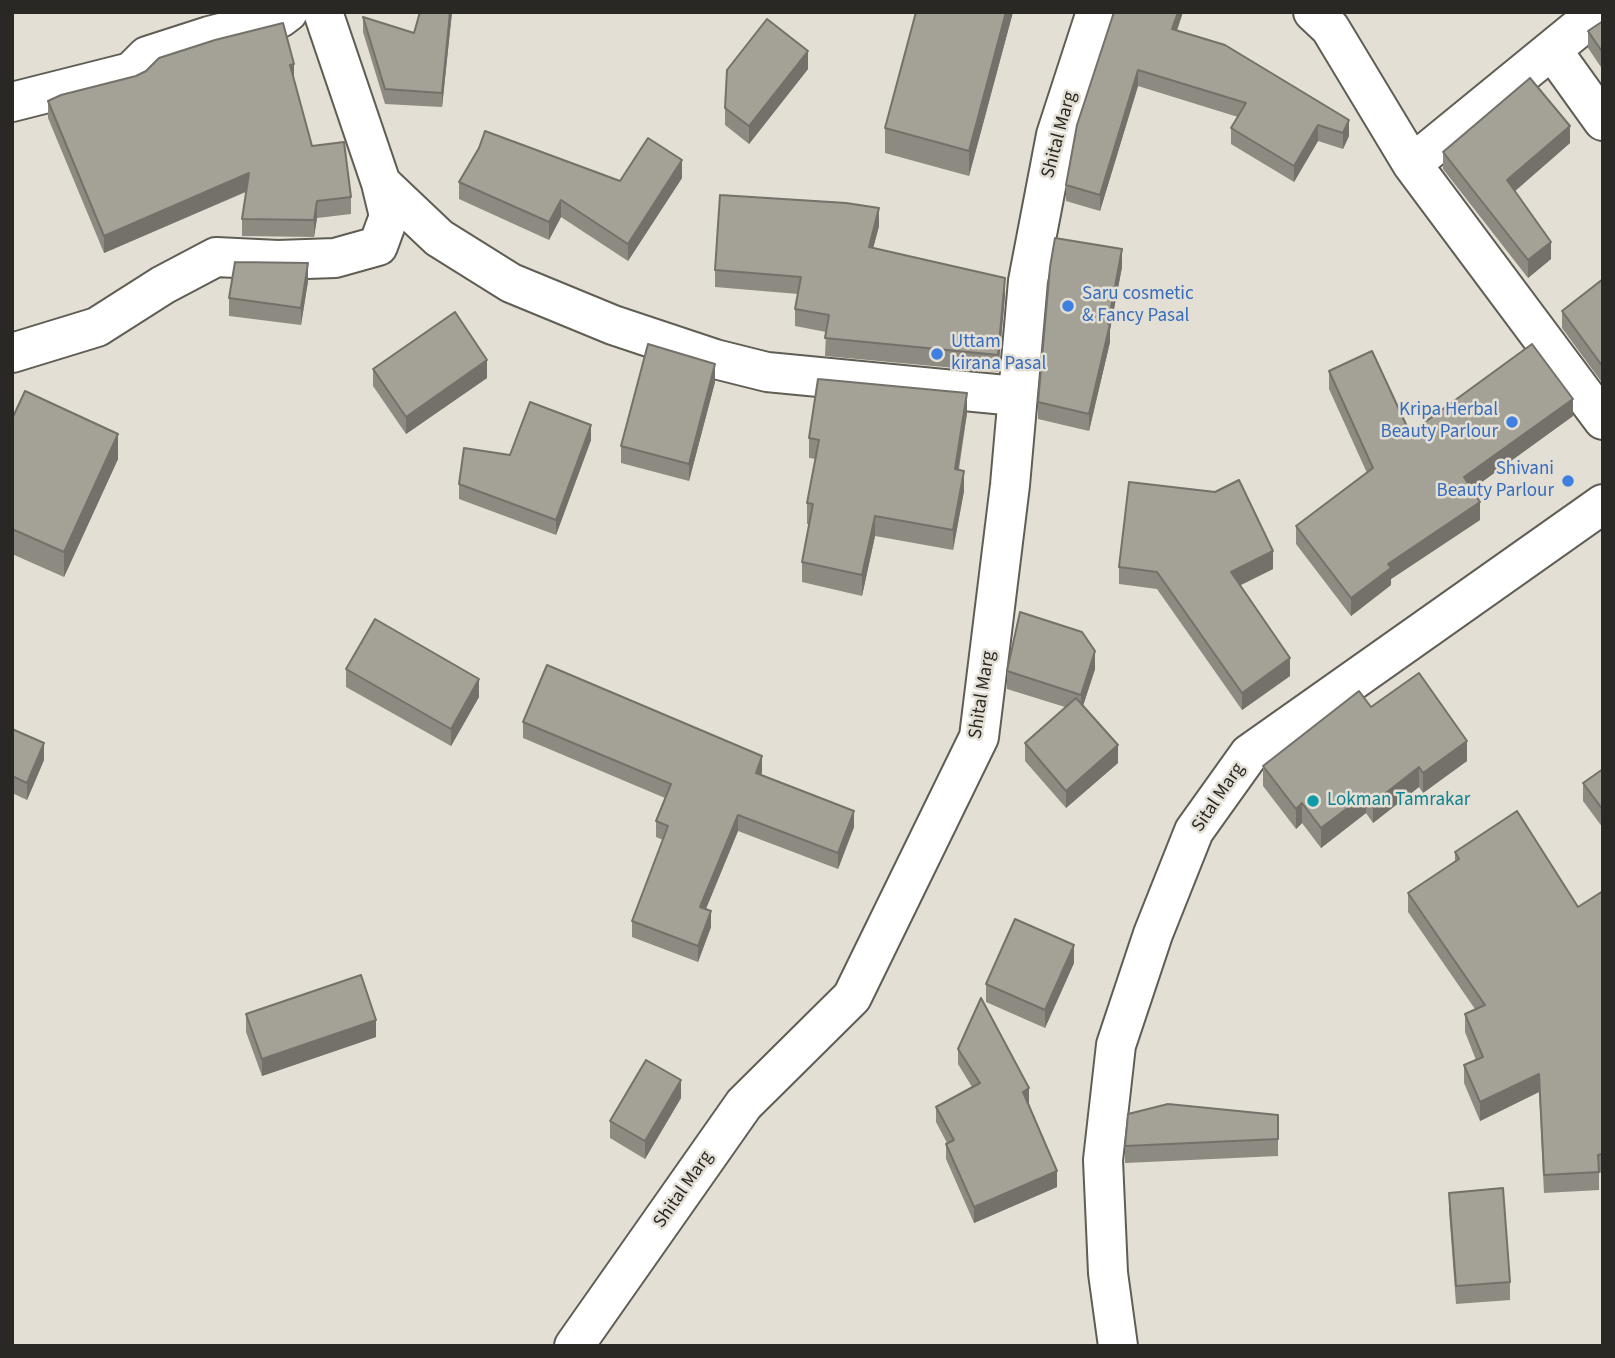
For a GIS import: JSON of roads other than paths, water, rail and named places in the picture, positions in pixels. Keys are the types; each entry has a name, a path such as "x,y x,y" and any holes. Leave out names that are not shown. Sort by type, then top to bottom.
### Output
{"street":[{"path":"12,102 131,72 147,56 209,36 280,18 288,12"},
{"path":"12,353 97,327 163,285 216,257 278,260 335,258 378,246 389,216 381,183 323,12"},
{"name":"Shital Marg","path":"574,1346 744,1104 852,997 979,737 1010,485 1028,281 1056,135 1096,12"},
{"path":"1313,12 1330,29 1412,164 1603,420"},
{"path":"1412,164 1598,12"},
{"path":"1552,50 1603,121"},
{"path":"381,183 439,238 511,282 613,325 715,359 767,372 1016,396"},
{"name":"Sital Marg","path":"1118,1346 1108,1273 1102,1160 1116,1045 1153,934 1195,831 1249,754 1603,504"}],"place":[{"name":"Saru cosmetic & Fancy Pasal","path":"1068,306"},
{"name":"Uttam kirana Pasal","path":"937,354"},
{"name":"Kripa Herbal Beauty Parlour","path":"1512,422"},
{"name":"Shivani Beauty Parlour","path":"1568,481"},
{"name":"Lokman Tamrakar","path":"1313,801"}]}
